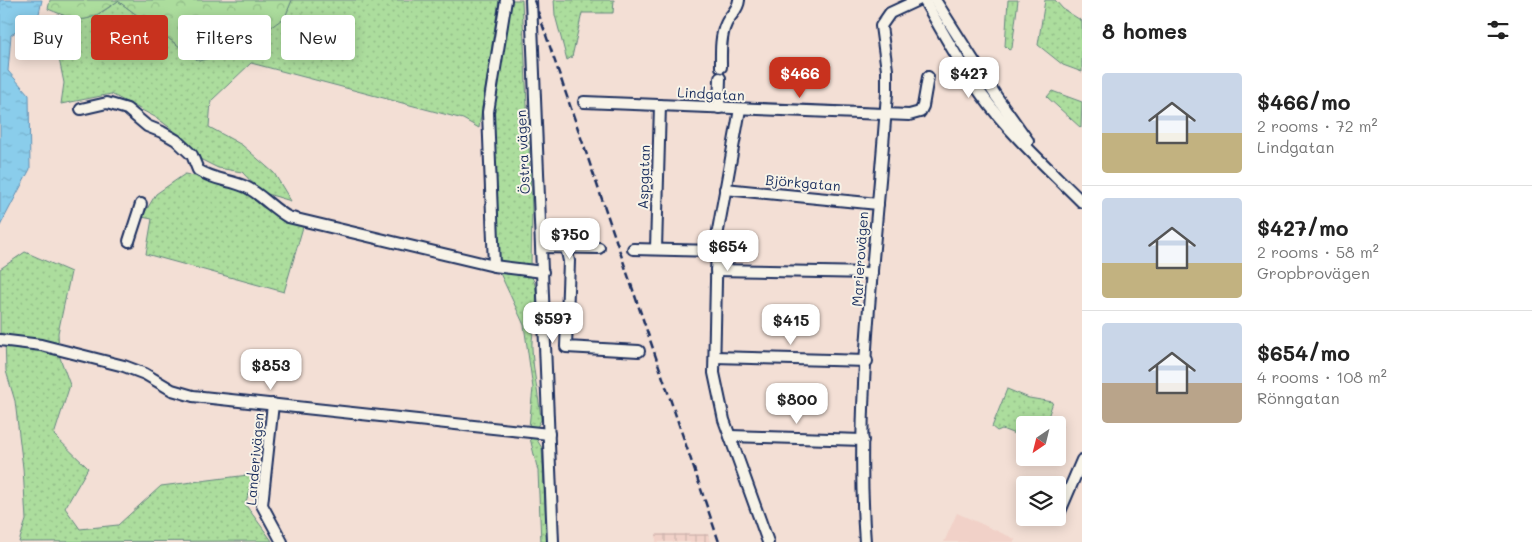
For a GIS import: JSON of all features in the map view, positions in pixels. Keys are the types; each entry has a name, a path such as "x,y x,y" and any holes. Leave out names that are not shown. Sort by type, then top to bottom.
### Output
{"street":[{"path":"494,266 488,112 506,0"},
{"name":"Östra vägen","path":"531,0 553,542"},
{"path":"721,67 724,31 726,24 736,11 738,0"},
{"name":"Marierovägen","path":"865,542 863,440 872,273 886,115 887,70 881,26 890,13 918,0"},
{"path":"924,0 962,66 983,97 1002,120 1082,202"},
{"path":"935,0 996,96 1050,170"},
{"name":"Lindgatan","path":"584,102 909,115 920,112 923,106 928,77"},
{"path":"719,108 720,78"},
{"path":"81,109 107,103 127,109 147,126 176,140 192,155 196,167 202,173 249,189 270,207 288,217 494,266 543,272"},
{"name":"Aspgatan","path":"656,249 660,105"},
{"path":"740,109 725,189 716,252 715,386 730,436 768,542"},
{"name":"Björkgatan","path":"725,189 878,204"},
{"path":"129,241 140,204"},
{"path":"542,247 599,248"},
{"path":"566,247 569,261 566,347 639,352"},
{"path":"633,249 716,252"},
{"path":"716,270 872,273"},
{"path":"0,340 40,345 124,366 182,394 549,434"},
{"path":"714,357 867,361"},
{"name":"Landerivägen","path":"273,404 262,505 282,542"},
{"path":"730,436 863,440"},
{"path":"1066,496 1082,460"}],"shaded area":[{"path":"957,513 1015,539 1014,542 944,542"},
{"path":"656,534 708,534 710,542 656,542"}],"green space":[{"path":"50,0 292,0 286,15 281,15 281,20 271,27 271,15 178,15 178,45 168,38 168,15 137,15 118,1 96,15 91,15 91,18 84,19 81,19 81,15 64,15 48,9"},
{"path":"292,0 499,0 479,128 463,119 251,63 211,101 209,127 242,145 274,173 291,201 261,192 242,172 218,168 198,158 181,136 157,118 111,94 61,104 64,83 59,60 81,60 81,19 91,17 91,60 168,60 168,38 178,45 178,60 271,60 271,24 281,19 281,60 355,60 355,15 286,15"},
{"path":"511,0 522,0 532,210 531,265 522,267 510,265 498,259 493,96"},
{"path":"554,0 614,0 613,13 582,13 572,57 567,60 555,15"},
{"path":"1008,0 1018,0 1012,48 1009,50 1005,46"},
{"path":"1045,0 1055,0 1063,9 1082,21 1082,72 1063,65 1038,45"},
{"path":"118,1 137,15 96,15 98,14"},
{"path":"1052,91 1082,102 1081,128 1047,97"},
{"path":"185,174 240,186 262,207 303,227 284,292 146,254 152,219 142,217 156,194"},
{"path":"25,252 71,272 58,333 59,355 70,385 54,435 88,468 65,508 80,529 118,525 161,486 256,474 245,504 272,541 19,542 26,520 23,468 15,401 6,371 5,336 0,336 0,269"},
{"path":"499,271 531,276 536,291 532,348 541,420 537,427 529,427 533,388 524,325"},
{"path":"1007,389 1029,398 1053,402 1048,416 1016,416 1016,434 1002,429 997,431 992,427"},
{"path":"529,434 534,435 542,448 547,542 541,542 538,471"}],"water":[{"path":"0,0 42,0 39,15 15,15 15,32 11,35 8,71 29,95 30,169 0,226"}],"railway":[{"path":"534,0 719,542"}]}
